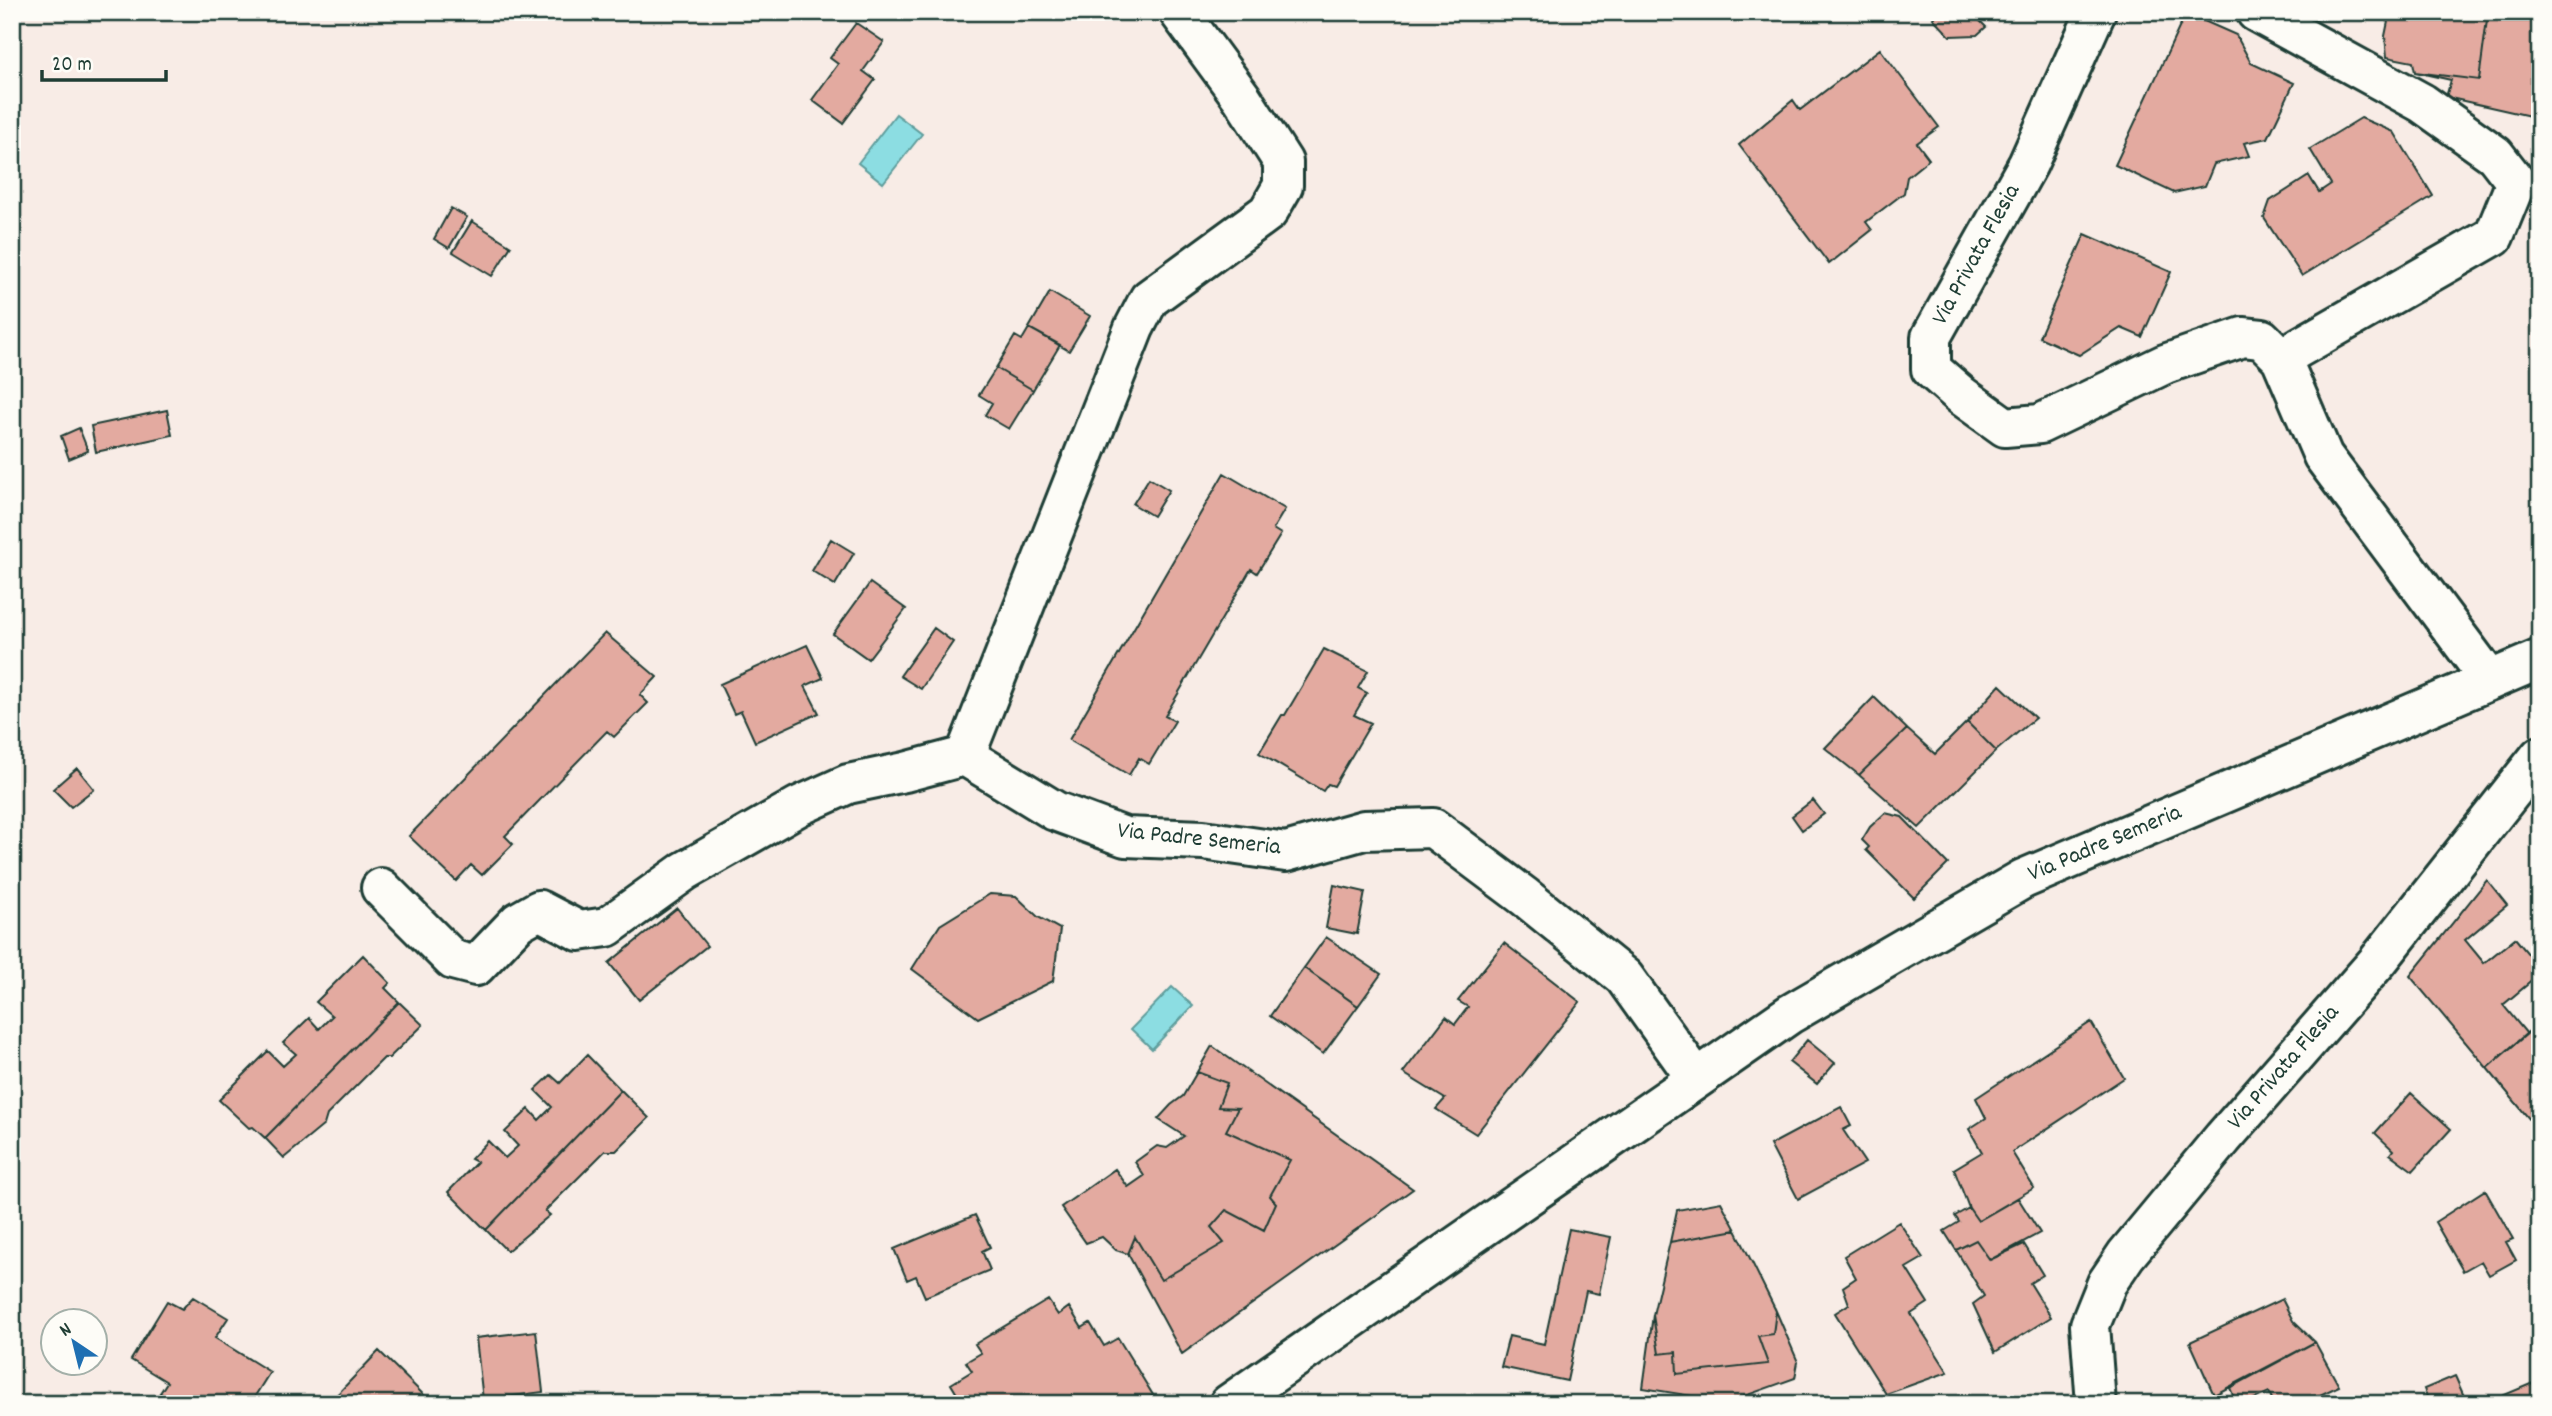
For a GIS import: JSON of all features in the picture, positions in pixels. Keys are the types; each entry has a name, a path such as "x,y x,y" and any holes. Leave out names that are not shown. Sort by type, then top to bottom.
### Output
{"street":[{"path":"381,888 453,960 476,966 518,922 539,910 579,931 607,927 685,871 799,806 848,784 965,756 1133,328 1149,299 1268,212 1283,186 1283,162 1242,98 1179,12"},
{"name":"Via Privata Flesia","path":"2096,12 2028,164 1931,337 1931,369 1962,396 2005,427 2040,424 2165,364 2243,337 2262,339 2281,358"},
{"path":"2256,12 2422,103 2496,155 2516,182 2494,236 2281,358 2323,456 2490,681"},
{"name":"Via Padre Semeria","path":"1229,1404 1790,1014 2023,879 2540,659"},
{"name":"Via Padre Semeria","path":"965,756 1055,811 1125,837 1203,840 1286,852 1364,830 1433,828 1625,977 1696,1078"},
{"name":"Via Privata Flesia","path":"2096,1404 2090,1325 2107,1283 2126,1255 2223,1138 2378,961 2540,756"}],"water":[{"path":"896,114 922,134 883,183 858,163"},
{"path":"1172,987 1193,1006 1152,1049 1131,1029"}],"building":[{"path":"554,12 568,12 560,19"},
{"path":"1939,12 1989,12 1980,21 1986,27 1977,35 1950,36 1933,18"},
{"path":"2390,12 2488,12 2479,80 2415,72 2413,62 2387,57 2385,36"},
{"path":"2488,12 2540,14 2539,118 2446,97 2451,80 2415,72 2479,80"},
{"path":"2186,13 2236,35 2251,63 2294,83 2268,138 2244,143 2249,156 2214,164 2205,186 2174,193 2115,165"},
{"path":"856,23 884,42 863,71 875,80 843,123 812,100 838,64 830,58"},
{"path":"1880,49 1939,127 1917,143 1929,159 1907,177 1904,193 1866,222 1872,230 1829,264 1739,145 1793,100 1800,110"},
{"path":"2361,118 2394,132 2433,196 2302,276 2264,218 2270,201 2309,176 2319,192 2331,184 2310,149"},
{"path":"451,208 467,217 449,248 434,239"},
{"path":"472,221 511,246 492,276 453,252"},
{"path":"2085,234 2171,272 2142,337 2121,328 2079,355 2039,337"},
{"path":"1050,292 1090,316 1069,351 1029,328"},
{"path":"1029,328 1060,345 1033,390 996,368 1015,336 1022,340"},
{"path":"996,368 1033,390 1009,429 985,415 992,403 979,395"},
{"path":"167,410 172,435 96,452 91,426"},
{"path":"79,428 88,451 69,459 61,436"},
{"path":"1224,473 1285,509 1273,529 1281,534 1257,573 1251,569 1165,716 1175,721 1149,764 1139,758 1129,775 1069,740"},
{"path":"1149,478 1169,490 1153,516 1133,504"},
{"path":"831,539 854,553 835,585 812,571"},
{"path":"870,583 906,609 868,659 833,634"},
{"path":"934,628 953,642 921,689 900,676"},
{"path":"605,633 657,677 640,695 648,703 614,737 607,731 505,836 513,844 482,875 471,865 456,881 409,836"},
{"path":"807,645 823,678 805,686 819,713 755,742 741,711 734,714 720,684"},
{"path":"1324,649 1368,671 1358,688 1367,693 1354,715 1371,723 1334,786 1328,784 1323,791 1259,753"},
{"path":"2000,685 2035,718 1996,751 1967,722"},
{"path":"1874,697 1907,729 1859,775 1825,748"},
{"path":"1967,722 1996,751 1919,828 1859,775 1907,729 1935,754"},
{"path":"77,768 94,789 71,807 53,789"},
{"path":"1813,800 1824,814 1802,830 1792,816"},
{"path":"1885,813 1902,817 1948,864 1914,898 1866,850 1869,847 1862,840 1870,827"},
{"path":"2487,880 2507,905 2465,940 2484,963 2515,938 2540,968 2540,974 2503,1005 2527,1034 2487,1068 2410,976"},
{"path":"1334,885 1365,892 1357,934 1326,928"},
{"path":"990,894 1016,896 1038,917 1060,929 1053,981 978,1018 912,969 940,925"},
{"path":"677,908 707,946 639,1000 609,963"},
{"path":"1326,937 1381,974 1358,1006 1304,968"},
{"path":"1504,943 1580,1002 1476,1134 1436,1109 1445,1099 1403,1073 1446,1017 1455,1024 1468,1007 1458,1001"},
{"path":"363,955 390,983 385,988 399,1002 265,1138 253,1127 249,1128 219,1100 268,1051 283,1066 296,1054 283,1043 309,1018 319,1029 332,1016 316,1002"},
{"path":"1304,968 1358,1006 1323,1054 1270,1016"},
{"path":"399,1002 423,1025 389,1058 384,1058 327,1115 324,1125 284,1158 265,1138"},
{"path":"2091,1022 2124,1078 2012,1152 2034,1188 1978,1221 1969,1208 1954,1169 1982,1152 1969,1129 1986,1118 1976,1098"},
{"path":"2535,1026 2540,1032 2540,1132 2487,1068"},
{"path":"1807,1040 1835,1063 1817,1084 1789,1062"},
{"path":"1212,1046 1413,1189 1182,1354 1128,1254 1135,1237 1161,1280 1224,1243 1211,1227 1226,1210 1264,1230 1276,1203 1270,1196 1290,1160 1226,1131 1238,1108 1218,1107 1227,1083 1197,1072"},
{"path":"587,1055 621,1090 486,1230 448,1192 477,1162 471,1159 488,1141 505,1158 518,1146 505,1132 529,1109 539,1120 552,1107 535,1090 551,1075 560,1083"},
{"path":"1197,1072 1227,1083 1218,1107 1238,1108 1226,1131 1290,1160 1270,1196 1276,1203 1264,1230 1226,1210 1211,1227 1224,1243 1161,1280 1135,1237 1128,1254 1116,1250 1102,1237 1086,1243 1061,1207 1115,1169 1128,1187 1144,1176 1135,1162 1157,1146 1167,1148 1184,1136 1158,1119 1183,1096"},
{"path":"621,1090 649,1118 616,1151 605,1151 545,1211 550,1215 507,1251 486,1230"},
{"path":"2411,1093 2451,1129 2413,1171 2390,1154 2393,1150 2375,1133"},
{"path":"1841,1107 1851,1126 1843,1130 1865,1163 1798,1199 1770,1145"},
{"path":"2485,1190 2513,1239 2506,1242 2516,1260 2489,1275 2481,1261 2463,1271 2435,1222"},
{"path":"2018,1198 2040,1233 1990,1260 1976,1240 1956,1250 1944,1231 1959,1222 1955,1216 1969,1208 1978,1221"},
{"path":"1721,1202 1736,1230 1670,1242 1677,1210"},
{"path":"975,1215 990,1247 982,1251 990,1270 925,1297 916,1276 907,1280 894,1249"},
{"path":"1899,1222 1923,1258 1906,1268 1928,1303 1911,1314 1948,1372 1886,1394 1835,1313 1849,1304 1843,1287 1856,1278 1844,1256"},
{"path":"1569,1229 1611,1237 1599,1294 1586,1291 1567,1381 1501,1367 1509,1336 1544,1344"},
{"path":"1736,1230 1776,1311 1773,1334 1758,1336 1768,1364 1677,1374 1676,1352 1659,1354 1653,1315 1670,1242"},
{"path":"1976,1240 1990,1260 2024,1244 2043,1275 2030,1283 2051,1317 1995,1352 1973,1304 1984,1296 1956,1250"},
{"path":"193,1297 228,1318 215,1338 270,1372 250,1404 176,1404 160,1393 167,1382 131,1360 167,1301 182,1309"},
{"path":"2282,1299 2293,1321 2315,1342 2214,1395 2190,1342"},
{"path":"1048,1300 1058,1315 1069,1307 1082,1328 1090,1323 1104,1346 1118,1338 1153,1395 1139,1404 963,1404 951,1384 972,1371 966,1362 981,1353 975,1344"},
{"path":"1776,1311 1798,1362 1795,1378 1728,1402 1643,1388 1653,1315 1659,1354 1676,1352 1677,1374 1768,1364 1758,1336 1773,1334"},
{"path":"536,1331 543,1392 483,1400 476,1338"},
{"path":"2315,1342 2339,1386 2301,1404 2274,1404 2269,1392 2244,1404 2237,1404 2230,1388"},
{"path":"379,1351 433,1404 328,1404"},
{"path":"2455,1376 2467,1403 2430,1404 2424,1389"},
{"path":"2540,1380 2540,1404 2491,1404 2490,1401"},
{"path":"160,1393 176,1404 153,1404"}]}
